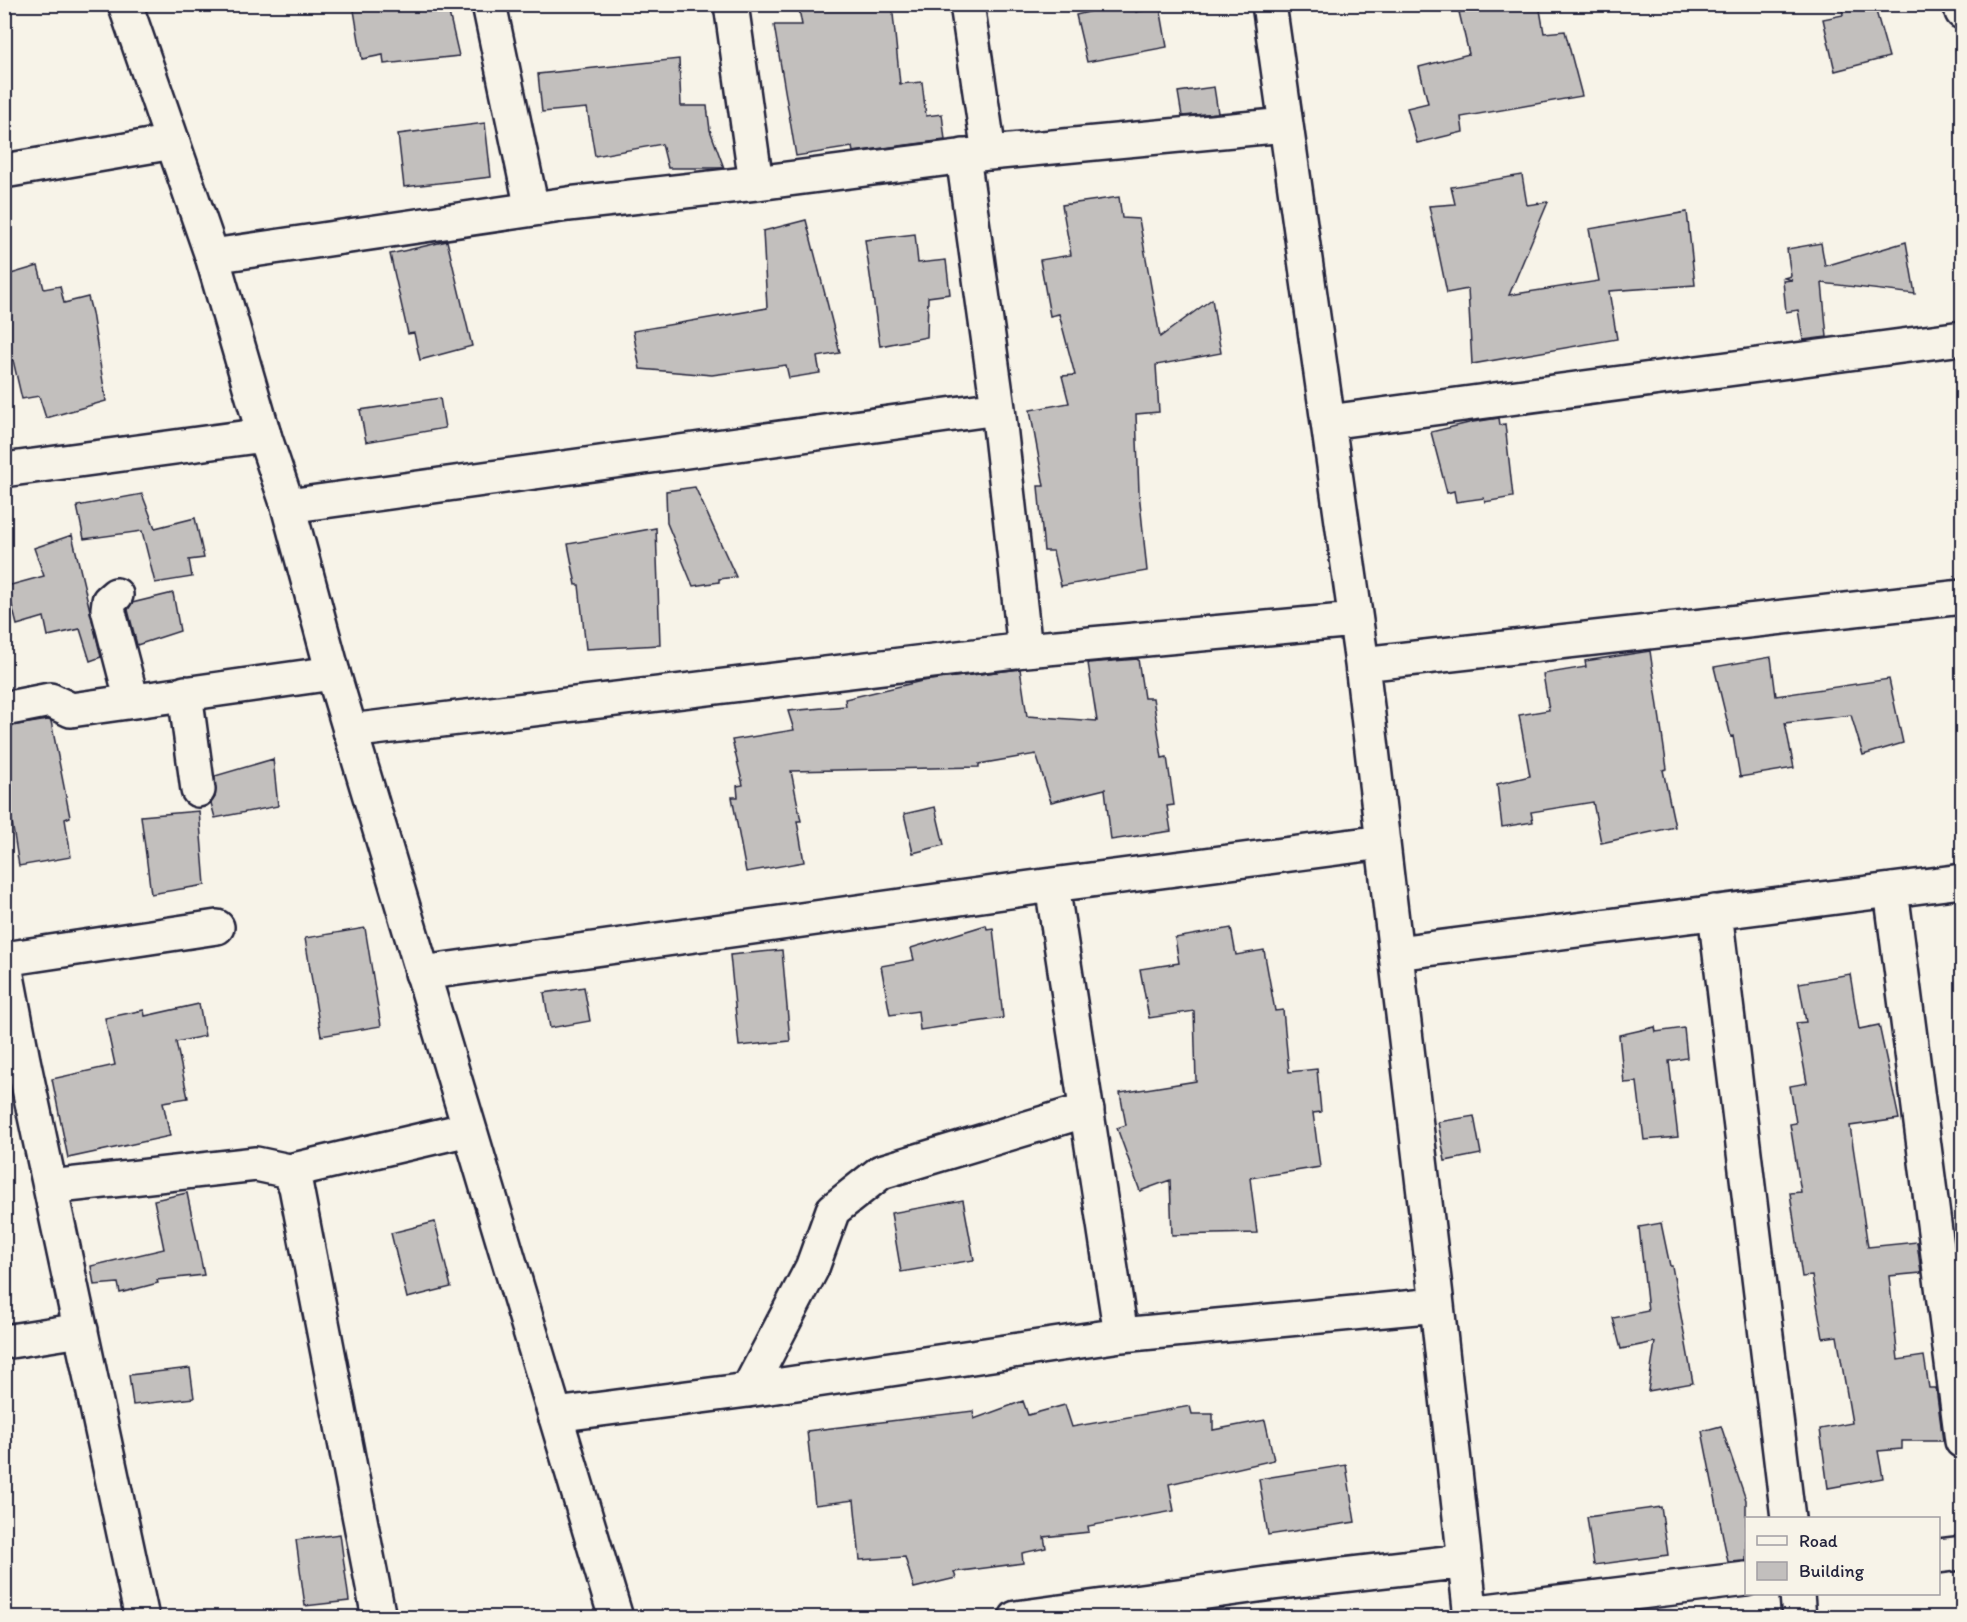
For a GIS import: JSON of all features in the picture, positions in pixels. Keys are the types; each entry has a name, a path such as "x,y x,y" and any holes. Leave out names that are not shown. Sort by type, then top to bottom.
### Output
{"street":[{"path":"125,4 212,256 264,435 288,506 350,731 616,1617"},
{"path":"489,4 532,209"},
{"path":"730,4 756,183"},
{"path":"967,4 976,155 998,408 1025,650"},
{"path":"1269,4 1362,664 1437,1305 1470,1615 1745,1579"},
{"path":"1962,4 1962,12"},
{"path":"212,256 532,209 976,155 1286,125"},
{"path":"4,171 173,142"},
{"path":"1328,422 1962,338"},
{"path":"288,506 998,408"},
{"path":"4,470 264,435"},
{"path":"116,595 109,601 108,609 132,701"},
{"path":"1362,664 1962,597"},
{"path":"350,731 1025,650 1356,620"},
{"path":"4,709 50,700 71,710 333,673"},
{"path":"185,693 198,790"},
{"path":"422,973 1052,885 1383,842"},
{"path":"1396,953 1962,881"},
{"path":"1052,885 1121,1335"},
{"path":"1891,890 1962,1441"},
{"path":"1715,912 1788,1517"},
{"path":"142,1617 50,1187 17,1095 4,960 217,927"},
{"path":"748,1390 812,1268 833,1209 881,1172 1087,1110"},
{"path":"50,1187 255,1164 289,1171 469,1129"},
{"path":"289,1171 296,1187 379,1617"},
{"path":"555,1415 748,1390 1121,1335 1437,1305"},
{"path":"4,1342 81,1330"},
{"path":"1940,1556 1962,1553"},
{"path":"1016,1617 1273,1583 1464,1561"},
{"path":"1797,1595 1799,1617"}],"building":[{"path":"353,4 447,4 459,56 384,64 383,55 362,59"},
{"path":"798,4 892,4 900,84 922,82 926,116 942,114 945,140 853,152 852,147 796,156 774,25 802,25"},
{"path":"1121,4 1135,4 1136,12 1160,7 1167,47 1087,62 1076,15"},
{"path":"1501,4 1539,4 1544,33 1565,31 1582,96 1461,117 1463,132 1417,143 1407,108 1428,103 1419,67 1469,54 1459,12"},
{"path":"1841,4 1874,4 1889,57 1835,71 1823,19 1843,15"},
{"path":"679,59 681,106 707,106 710,130 724,168 668,168 662,144 595,156 587,108 542,112 538,74"},
{"path":"1214,87 1218,113 1182,116 1178,92"},
{"path":"485,123 491,177 404,187 398,134"},
{"path":"1522,175 1527,205 1548,202 1509,295 1599,281 1589,229 1687,212 1695,285 1609,291 1617,339 1472,364 1468,289 1447,293 1429,206 1455,204 1451,187"},
{"path":"1119,197 1122,218 1139,219 1160,337 1212,299 1221,353 1156,365 1159,412 1136,414 1139,492 1147,571 1061,586 1053,551 1044,551 1038,486 1044,486 1030,410 1069,403 1062,376 1075,375 1059,314 1050,316 1040,260 1071,255 1062,205"},
{"path":"806,220 840,353 817,357 820,373 789,378 786,365 712,375 640,369 633,331 767,308 763,231"},
{"path":"915,234 918,263 946,260 950,294 928,297 927,337 880,346 865,240"},
{"path":"447,241 472,346 420,360 414,333 408,334 390,254"},
{"path":"1906,242 1915,294 1822,283 1827,337 1803,340 1798,310 1786,312 1783,281 1792,280 1784,278 1791,276 1787,249 1821,243 1825,266"},
{"path":"38,266 44,289 60,286 64,303 88,297 106,401 46,418 39,396 22,399 13,360 4,361 4,276"},
{"path":"440,398 445,428 366,442 360,410"},
{"path":"1499,418 1500,425 1505,424 1513,497 1485,502 1484,498 1456,502 1454,491 1447,493 1431,432"},
{"path":"695,487 736,577 693,586 667,523 666,491"},
{"path":"142,494 155,528 195,518 204,558 189,560 192,577 155,583 142,531 84,539 77,506"},
{"path":"656,528 660,645 586,649 579,585 576,585 568,544"},
{"path":"72,535 101,657 90,661 80,629 48,636 44,617 17,625 7,586 44,576 34,548"},
{"path":"173,593 180,631 137,645 128,610 132,603"},
{"path":"1650,651 1667,769 1663,770 1675,827 1601,843 1593,802 1531,812 1533,822 1502,827 1497,784 1530,776 1519,715 1549,710 1543,674 1586,667 1585,661"},
{"path":"1771,657 1776,696 1889,679 1903,743 1863,755 1851,715 1785,723 1794,768 1740,777 1733,736 1731,737 1714,667"},
{"path":"1138,659 1144,698 1153,698 1162,758 1167,757 1174,805 1167,806 1171,831 1111,840 1105,789 1051,802 1036,754 979,764 979,767 791,771 801,821 797,821 804,862 746,872 732,797 738,797 737,786 743,785 732,740 794,730 788,711 846,706 845,699 922,681 1020,669 1027,716 1097,721 1088,663"},
{"path":"51,721 70,817 65,819 71,857 19,866 9,803 4,804 4,727"},
{"path":"273,759 278,806 215,818 211,803 215,797 215,776"},
{"path":"935,807 944,845 913,853 904,814"},
{"path":"199,811 205,885 151,894 141,816"},
{"path":"986,925 987,929 993,928 1003,1018 920,1030 918,1011 890,1015 881,966 914,960 911,948"},
{"path":"365,928 381,1026 321,1036 305,938"},
{"path":"1231,928 1236,955 1264,950 1275,1011 1283,1010 1289,1072 1317,1069 1321,1112 1313,1113 1320,1167 1250,1178 1257,1233 1172,1235 1170,1180 1140,1191 1117,1128 1126,1125 1120,1093 1196,1081 1194,1011 1149,1018 1140,969 1179,963 1175,938"},
{"path":"782,950 790,1041 739,1046 730,955"},
{"path":"1850,974 1859,1029 1879,1025 1899,1119 1850,1126 1868,1247 1917,1242 1921,1273 1889,1276 1898,1360 1924,1356 1929,1388 1936,1388 1943,1441 1902,1441 1902,1449 1878,1451 1883,1478 1828,1488 1820,1429 1852,1423 1837,1336 1823,1338 1812,1276 1802,1277 1790,1193 1801,1192 1790,1124 1796,1123 1790,1086 1807,1083 1796,1023 1806,1022 1799,983"},
{"path":"584,987 590,1021 550,1028 544,993"},
{"path":"199,1004 205,1036 176,1042 188,1098 163,1102 170,1136 68,1158 52,1079 115,1065 105,1018 144,1010 145,1016"},
{"path":"1655,1027 1656,1032 1684,1028 1687,1058 1669,1061 1678,1137 1644,1140 1637,1082 1624,1083 1619,1035"},
{"path":"1474,1116 1481,1154 1445,1161 1438,1122"},
{"path":"187,1193 204,1275 157,1280 158,1283 120,1293 118,1283 94,1285 91,1266 164,1249 154,1200"},
{"path":"963,1200 974,1260 901,1272 891,1213"},
{"path":"435,1222 451,1287 407,1298 391,1233"},
{"path":"1661,1223 1670,1266 1672,1266 1693,1383 1648,1391 1655,1342 1621,1349 1613,1318 1648,1311 1639,1227"},
{"path":"190,1368 194,1398 133,1405 129,1375"},
{"path":"1023,1401 1028,1415 1065,1405 1072,1427 1190,1406 1192,1414 1213,1414 1213,1430 1265,1420 1274,1460 1169,1484 1174,1511 1088,1526 1089,1532 1044,1537 1046,1548 1022,1553 1023,1563 954,1572 956,1578 914,1588 905,1557 860,1560 854,1500 815,1505 807,1431 973,1411 974,1419"},
{"path":"1721,1426 1746,1500 1745,1561 1728,1562 1702,1431"},
{"path":"1346,1465 1355,1522 1268,1535 1259,1479"},
{"path":"1661,1507 1668,1555 1594,1565 1587,1517"},
{"path":"340,1534 349,1601 305,1606 296,1540"}]}
